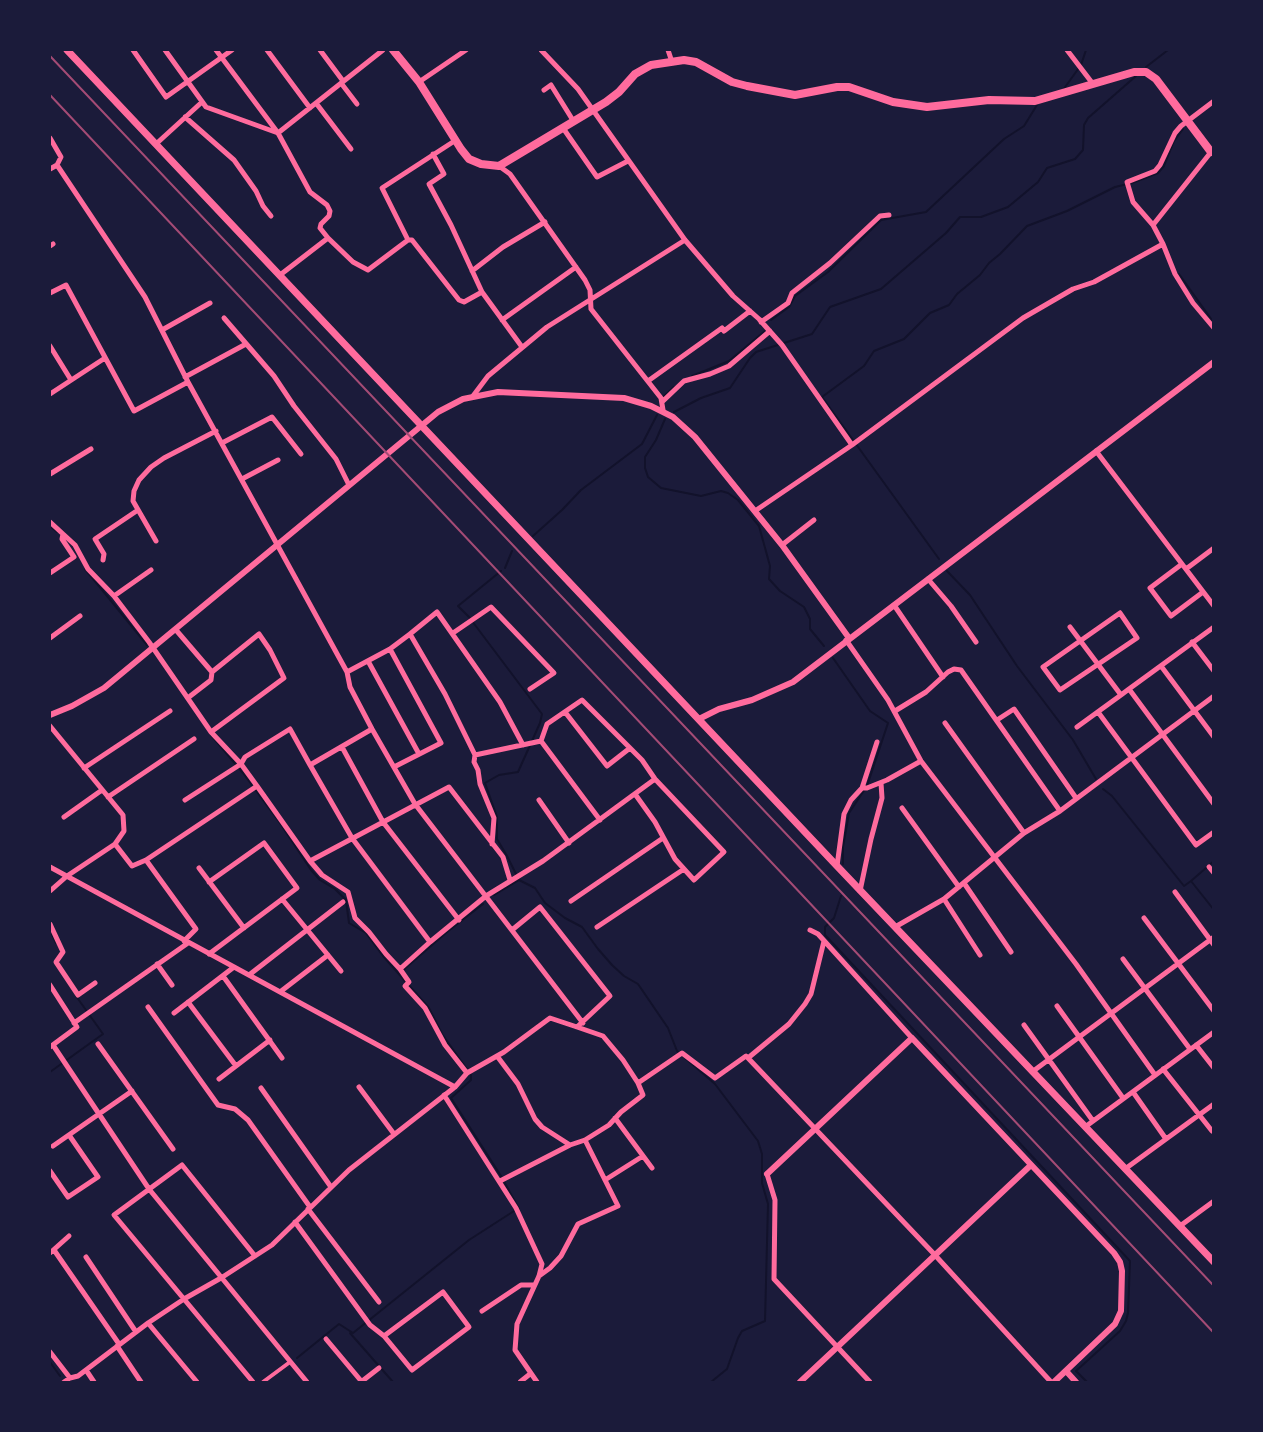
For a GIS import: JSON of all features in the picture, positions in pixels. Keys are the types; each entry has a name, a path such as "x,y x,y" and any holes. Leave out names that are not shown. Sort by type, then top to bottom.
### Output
{"main road":[{"path":"67,50 837,867 1214,1262"},
{"path":"393,50 419,82 469,159 481,164 499,166 592,111 619,92 635,74 651,65 684,60 696,62 732,81 747,86 795,95 849,87 893,102 927,107 989,100 1035,101 1134,72 1146,72 1155,79 1212,151"}],"street":[{"path":"133,50 166,97 232,50"},
{"path":"165,50 206,107 278,133"},
{"path":"216,50 278,133 310,192 327,205 330,216 320,228 352,262 368,270 408,240"},
{"path":"267,50 310,108"},
{"path":"320,50 357,104"},
{"path":"278,133 383,50"},
{"path":"419,82 466,50"},
{"path":"541,50 578,89 686,240 733,296 781,344 854,443"},
{"path":"668,50 672,62"},
{"path":"1067,50 1093,85"},
{"path":"544,90 551,85 574,122"},
{"path":"1214,100 1175,133 1155,171 1127,184 1132,202 1153,225 1175,274 1193,303 1214,328"},
{"path":"156,144 202,102"},
{"path":"316,103 351,149"},
{"path":"185,117 234,160 256,190 263,206 271,216"},
{"path":"563,128 597,177 628,161"},
{"path":"50,138 61,157 57,165 50,169"},
{"path":"456,140 382,188 408,240 412,240 459,300 464,302 482,292"},
{"path":"1153,225 1212,151"},
{"path":"433,154 444,174 429,184 482,292 522,347"},
{"path":"57,165 145,297 187,380 347,672 350,687 372,729 415,804 512,930 580,1025"},
{"path":"499,166 510,174 576,267 590,290 591,309 661,398 663,410"},
{"path":"761,322 788,303 792,293 830,263 880,216 889,215"},
{"path":"472,271 503,248 545,222"},
{"path":"280,275 328,238"},
{"path":"473,396 488,376 547,327 656,261 686,240"},
{"path":"755,511 854,443 1023,318 1073,289 1094,282 1163,244"},
{"path":"502,320 576,267"},
{"path":"50,293 66,285 134,411 246,344"},
{"path":"162,330 210,303"},
{"path":"648,381 722,328 724,331 750,311"},
{"path":"224,318 274,376 294,406 322,439 336,459 349,485"},
{"path":"662,402 684,381 729,366 770,331"},
{"path":"50,349 71,380"},
{"path":"50,394 105,358"},
{"path":"699,719 718,709 752,700 784,687 1214,362"},
{"path":"50,715 104,688 422,425 452,404 473,396 498,392 586,394 638,400 663,410 679,422 695,438 782,544 895,711 921,761 1076,964 1155,1075"},
{"path":"222,443 272,417 301,454"},
{"path":"156,541 133,501 134,491 140,480 151,467 164,458 216,431"},
{"path":"50,474 91,448"},
{"path":"1096,451 1214,606"},
{"path":"242,479 278,460"},
{"path":"103,560 104,554 95,539 138,510"},
{"path":"782,544 814,520"},
{"path":"50,522 75,545 88,570 114,596 189,697 212,732 310,861 322,875 348,892 355,918 401,970 407,984 405,986 425,1008 445,1045 469,1072"},
{"path":"50,573 74,557 63,535"},
{"path":"1203,592 1171,616 1150,588 1214,548"},
{"path":"114,596 151,570"},
{"path":"928,579 951,606 976,642"},
{"path":"894,605 943,677"},
{"path":"453,633 491,607 554,673 530,689"},
{"path":"347,672 390,649 437,612 528,744"},
{"path":"1120,613 1137,638 1098,664 1060,690 1043,667 1120,613"},
{"path":"50,638 80,616"},
{"path":"1070,627 1121,695"},
{"path":"1077,727 1214,627"},
{"path":"176,630 212,672"},
{"path":"189,697 211,680 212,672 259,634 284,678 212,732"},
{"path":"410,634 445,694 475,754 474,762 480,784 494,818 492,844"},
{"path":"1192,642 1214,671"},
{"path":"390,649 441,743 394,767"},
{"path":"368,662 419,754"},
{"path":"1161,666 1214,737"},
{"path":"895,711 926,692 954,669 961,670 1060,811"},
{"path":"1130,689 1214,804"},
{"path":"895,927 944,899 1024,833 1060,811 1214,696"},
{"path":"541,741 547,724 582,700 642,760 655,779 724,852 694,880 675,860 635,794"},
{"path":"997,720 1014,708 1076,798"},
{"path":"84,768 170,711"},
{"path":"565,712 607,766 630,748"},
{"path":"1098,712 1196,845 1214,832"},
{"path":"945,723 1024,833"},
{"path":"50,726 123,816 124,831 115,844 67,876 50,891"},
{"path":"185,800 239,765 245,757 290,729 352,838 430,942"},
{"path":"310,765 372,729"},
{"path":"50,739 56,734"},
{"path":"108,797 194,739"},
{"path":"475,754 541,741"},
{"path":"541,741 600,820"},
{"path":"864,788 877,742"},
{"path":"342,747 383,822 459,920"},
{"path":"837,867 844,814 851,800 864,788 881,783 921,761"},
{"path":"401,970 430,942 486,896 569,843 655,779"},
{"path":"860,891 882,798 881,783"},
{"path":"115,844 132,866 146,860 255,787"},
{"path":"310,861 449,787 503,858 514,878"},
{"path":"64,817 102,790"},
{"path":"538,800 569,843"},
{"path":"902,808 1011,952"},
{"path":"572,901 663,838"},
{"path":"209,882 264,843 297,888 209,954"},
{"path":"74,1023 158,964 186,942 196,929 146,860"},
{"path":"50,867 455,1087"},
{"path":"1209,867 1214,873"},
{"path":"199,868 244,928"},
{"path":"597,927 684,869"},
{"path":"1032,1072 1178,963 1212,941 1175,892"},
{"path":"282,899 341,971"},
{"path":"944,899 980,955"},
{"path":"249,975 343,902"},
{"path":"512,930 540,907 610,996 580,1025"},
{"path":"1144,918 1214,1011"},
{"path":"50,924 63,952 56,962 78,995 95,983"},
{"path":"748,1058 1053,1383 1115,1324 1121,1311 1122,1271 1120,1262 1114,1253 824,941 810,930"},
{"path":"638,1083 679,1055 715,1078 746,1056 748,1058 784,1029 805,1004 811,994 824,941"},
{"path":"280,992 328,955"},
{"path":"1123,959 1190,1049"},
{"path":"158,964 172,985"},
{"path":"174,1013 234,967"},
{"path":"223,976 282,1058"},
{"path":"50,985 77,1027 50,1047 64,1062 149,1189 307,1383"},
{"path":"188,1002 236,1066"},
{"path":"1057,1006 1123,1098"},
{"path":"148,1007 218,1105 236,1108 248,1120 309,1208 379,1302"},
{"path":"64,1383 78,1376 184,1299 272,1245 331,1187 455,1087 469,1072 497,1056 550,1018 580,1025 603,1036 638,1083 644,1095 609,1125 585,1140 570,1145 502,1180"},
{"path":"1024,1025 1093,1121"},
{"path":"1085,1127 1214,1032"},
{"path":"870,1383 774,1279 775,1200 767,1174 912,1038"},
{"path":"219,1078 270,1040"},
{"path":"99,1044 173,1149"},
{"path":"1196,1045 1214,1068"},
{"path":"497,1056 518,1084 535,1119 542,1127 570,1145"},
{"path":"1163,1069 1212,1131"},
{"path":"359,1087 394,1134"},
{"path":"261,1088 331,1187"},
{"path":"51,1145 69,1135 132,1090"},
{"path":"1133,1092 1166,1138"},
{"path":"444,1095 502,1180 542,1264 539,1276 517,1324 515,1350 537,1383"},
{"path":"1125,1169 1214,1104"},
{"path":"615,1118 652,1167"},
{"path":"50,1171 69,1197 98,1177 69,1135"},
{"path":"539,1276 561,1256 578,1224 618,1206 585,1140"},
{"path":"605,1180 643,1156"},
{"path":"252,1383 114,1215 182,1165 255,1256"},
{"path":"800,1383 836,1346 1030,1165"},
{"path":"1180,1226 1214,1202"},
{"path":"295,1222 367,1321 384,1336 412,1370 469,1327 442,1293 384,1336"},
{"path":"69,1236 52,1251 118,1345 141,1383"},
{"path":"86,1257 136,1332"},
{"path":"482,1311 522,1285 534,1286"},
{"path":"148,1323 197,1383"},
{"path":"326,1339 361,1382 379,1368"},
{"path":"50,1352 70,1378"},
{"path":"263,1383 290,1362"},
{"path":"86,1370 94,1383"},
{"path":"1066,1371 1076,1383"},
{"path":"520,1383 530,1374"}],"waterway":[{"path":"1063,90 1081,65 1086,50"},
{"path":"1146,67 1168,50"},
{"path":"674,412 701,398 730,388 756,352 812,334 830,307 881,289 946,233 960,217 981,217 1008,207 1038,182 1047,168 1075,159 1083,150 1084,125 1088,118 1136,76"},
{"path":"771,320 789,307 795,296 828,272 881,220 926,212 1004,139 1024,126 1037,105"},
{"path":"939,559 822,397 864,366 874,351 904,339 930,313 949,305 957,294 980,275 989,263 1027,226 1067,211 1115,187 1158,173 1164,166 1174,141 1183,129"},
{"path":"1179,274 1214,323"},
{"path":"692,376 729,361 765,331"},
{"path":"663,397 674,387"},
{"path":"533,536 581,490 642,444 657,415"},
{"path":"665,419 656,440 645,457 648,477 661,488 701,496 721,491 738,500 759,526 770,566 769,579 780,591 804,607 810,619 810,629 824,646"},
{"path":"50,526 57,532"},
{"path":"505,568 512,551"},
{"path":"85,569 147,645"},
{"path":"501,571 458,606 469,617 542,714 518,772 499,775 485,783 497,817 497,839 519,880 535,888 545,903 582,927 612,965 624,976 638,984 668,1028 677,1051 715,1084 758,1141 762,1154 762,1183 768,1204 765,1321 742,1331 727,1369 711,1382"},
{"path":"947,571 970,595 1017,666 1073,740 1096,779"},
{"path":"833,658 870,711 888,723 867,786 849,813 843,847 843,864"},
{"path":"211,735 243,773 311,870 346,900 349,923 366,933 429,1008 442,1034 471,1075 471,1080 451,1098 501,1176 519,1209"},
{"path":"1103,789 1112,796 1184,886 1191,881 1214,910"},
{"path":"1191,881 1214,861"},
{"path":"494,895 519,880"},
{"path":"841,896 834,918 825,927 825,935 1130,1261 1126,1321 1120,1331 1076,1371 1087,1382"},
{"path":"402,971 483,904"},
{"path":"50,930 56,943"},
{"path":"50,1072 103,1034 76,996"},
{"path":"297,1358 339,1324 353,1333 469,1240 514,1211"},
{"path":"350,1333 393,1382"},
{"path":"50,1362 60,1376"}],"railway":[{"path":"50,56 1214,1286"},
{"path":"50,95 1214,1333"}]}
